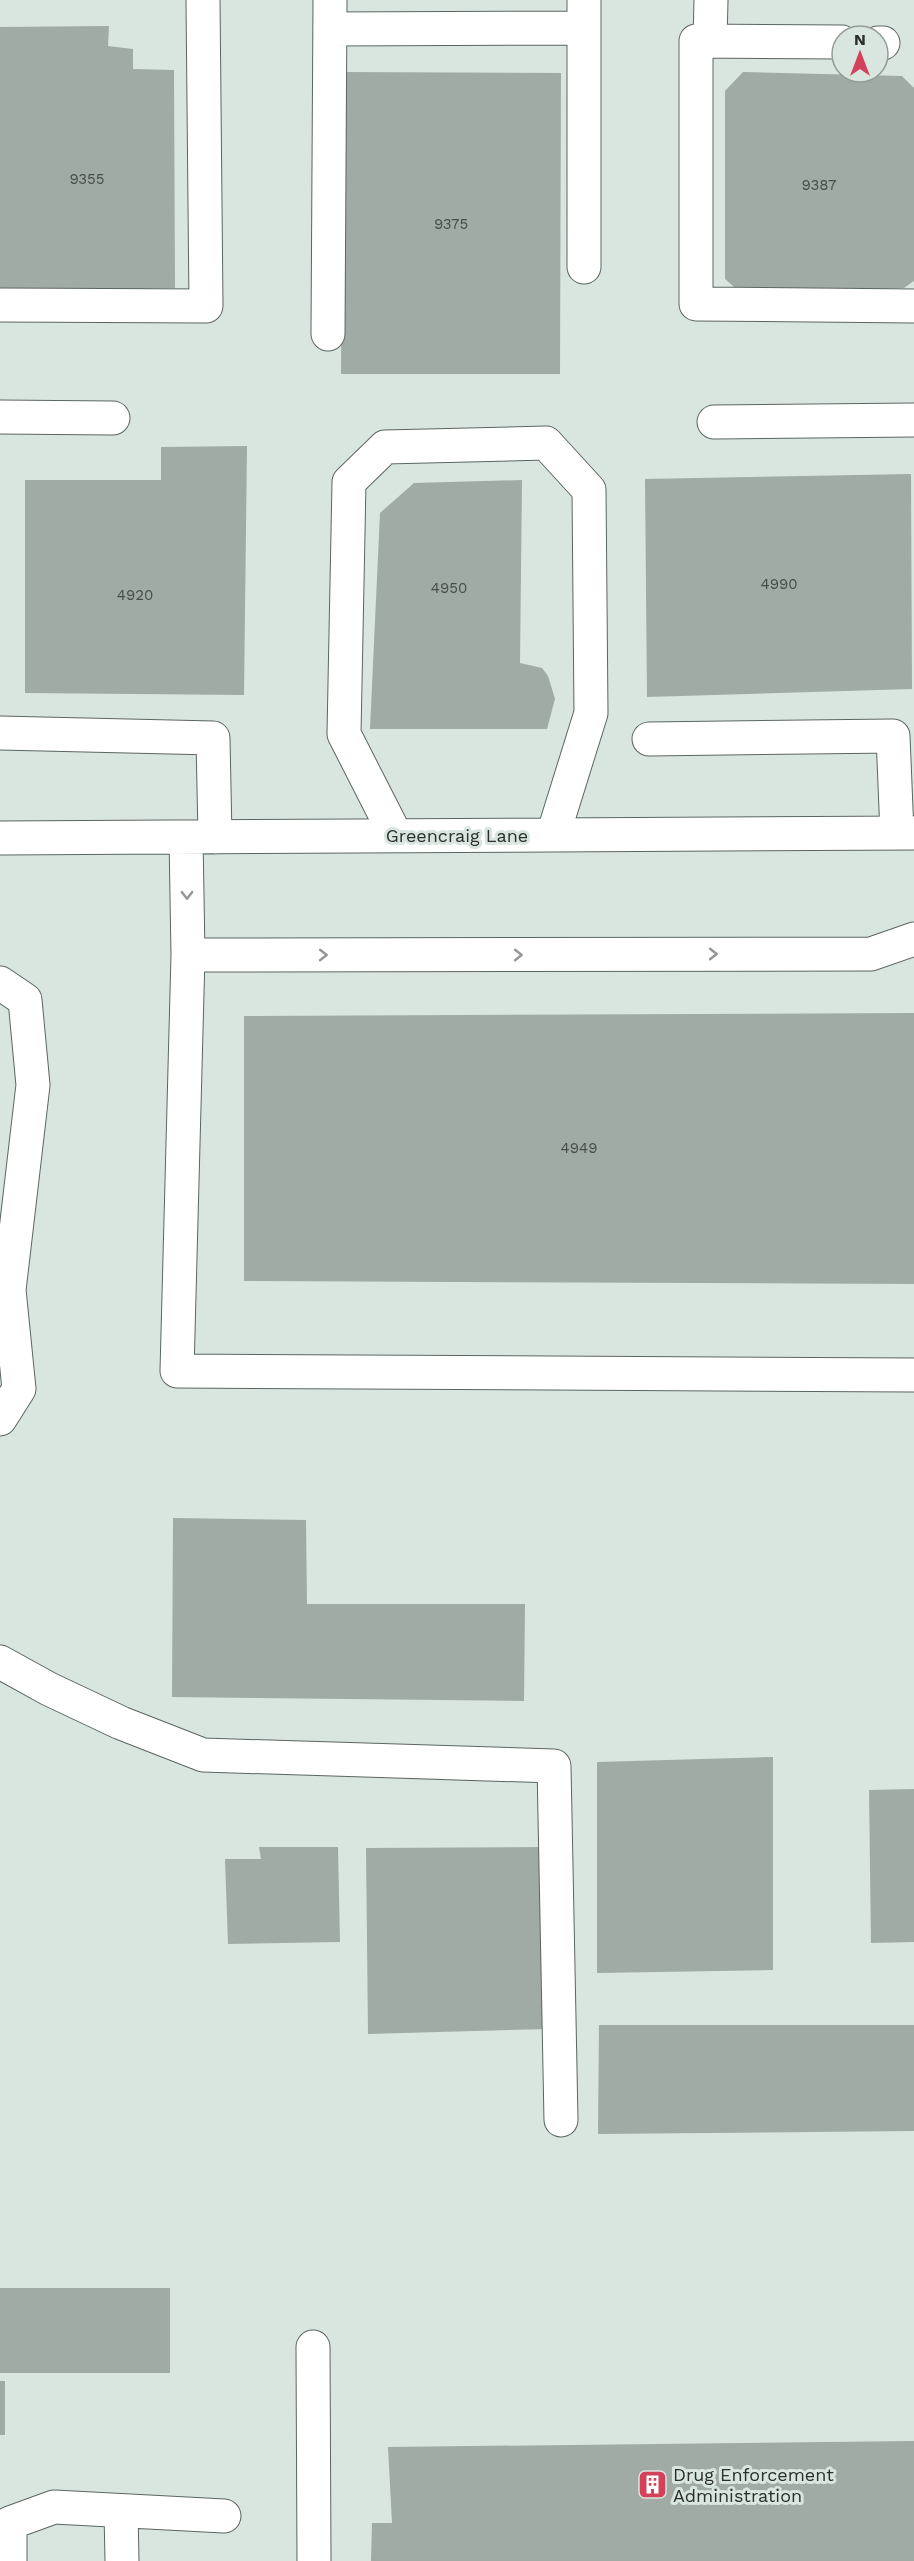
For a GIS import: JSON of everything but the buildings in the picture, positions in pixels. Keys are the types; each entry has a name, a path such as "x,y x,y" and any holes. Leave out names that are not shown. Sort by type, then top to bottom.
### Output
{"street":[{"path":"0,305 206,306 204,0"},
{"path":"710,41 711,0"},
{"path":"328,334 330,14 584,14 584,267"},
{"path":"830,42 696,41 696,304 914,306"},
{"path":"0,417 113,418"},
{"path":"714,422 914,420"},
{"path":"396,836 344,734 349,482 385,447 546,443 589,490 591,713 553,835"},
{"path":"649,739 904,729 906,833"},
{"path":"0,733 213,738 188,955 177,1371 914,1375"},
{"name":"Greencraig Lane","path":"0,838 906,833"},
{"path":"188,955 871,954 914,939"},
{"path":"0,983 25,1000 33,1085 9,1290 19,1389 0,1419"},
{"path":"0,1662 49,1689 111,1718 203,1755 554,1766 561,2120"},
{"path":"314,2347 314,2561"},
{"path":"10,2561 10,2523 54,2507 224,2516"},
{"path":"121,2511 122,2561"}],"place":[{"name":"Drug Enforcement Administration","path":"652,2485"}]}
